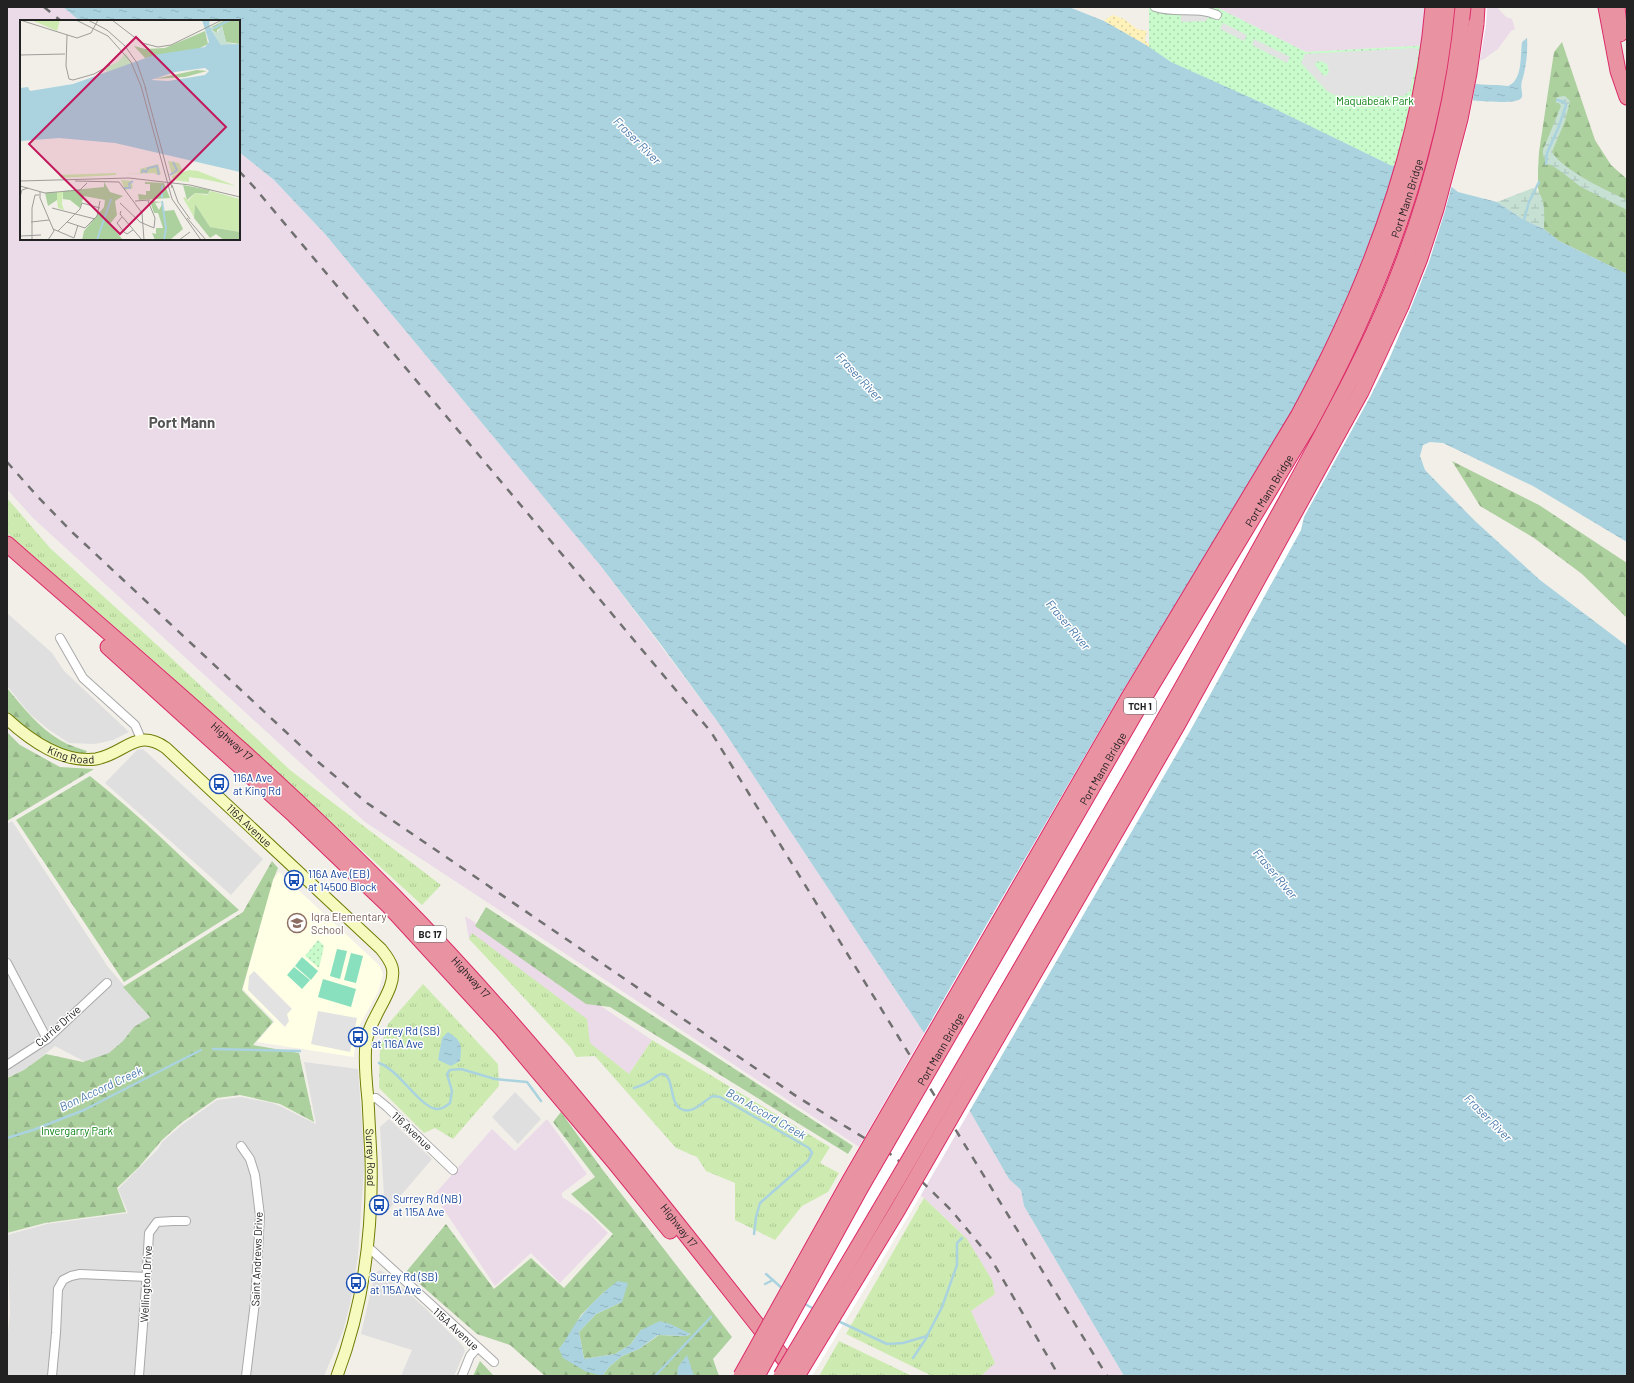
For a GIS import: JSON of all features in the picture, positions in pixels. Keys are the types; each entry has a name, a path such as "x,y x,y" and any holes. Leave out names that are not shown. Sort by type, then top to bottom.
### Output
{"highway":[{"path":"741,1376 856,1168 1129,697 1298,416 1322,372 1360,289 1394,196 1417,110 1433,7"},
{"name":"Port Mann Bridge","path":"757,1376 860,1189 1141,703 1291,456 1334,378 1373,294 1391,248 1407,200 1430,113 1439,68 1447,7"},
{"name":"Port Mann Bridge","path":"781,1376 892,1190 1162,724 1273,526 1348,386 1388,301 1423,205 1446,116 1455,71 1463,7"},
{"path":"797,1376 897,1211 1178,724 1361,392 1401,306 1420,258 1436,209 1460,119 1469,73 1477,7"},
{"path":"1606,7 1618,71 1627,97"},
{"path":"1617,7 1627,76"},
{"name":"Highway 17","path":"7,544 303,806 396,898 515,1026 624,1157 797,1376"},
{"name":"Highway 17","path":"7,557 294,815 388,905 502,1029 610,1157 784,1376"}],"street":[{"path":"1155,7 1174,11 1206,11 1216,15"},
{"path":"60,638 83,678 135,725 141,739"},
{"name":"King Road","path":"7,719 48,749 79,759 95,759 107,756 141,739"},
{"name":"116A Avenue","path":"141,739 158,742 166,748 381,948 392,966"},
{"path":"7,963 47,1038"},
{"name":"Surrey Road","path":"337,1376 356,1313 367,1246 371,1188 365,1059 368,1032 390,989 393,980 392,966"},
{"name":"Currie Drive","path":"7,1065 47,1038 107,983"},
{"name":"116 Avenue","path":"367,1099 376,1098 387,1107 453,1170"},
{"name":"Saint Andrews Drive","path":"241,1146 250,1159 255,1175 260,1216 255,1302 246,1376"},
{"name":"Wellington Drive","path":"139,1376 149,1233 157,1222 186,1221"},
{"name":"115A Avenue","path":"367,1246 494,1362"},
{"path":"52,1376 56,1340 58,1289 63,1280 80,1274 147,1277"},
{"path":"462,1376 470,1356 477,1348"}],"shaded area":[{"path":"7,7 63,7 79,20 20,20 20,240 240,240 240,153 274,180 325,234 600,565 720,725 930,1042 1009,1179 1021,1190 1024,1206 1124,1376 981,1376 995,1363 971,1311 995,1294 962,1234 924,1198 882,1162 365,822 33,518 7,489"},
{"path":"1216,7 1497,7 1506,17 1512,19 1515,29 1511,31 1498,49 1484,59 1431,79 1434,45 1306,52"},
{"path":"1181,15 1200,15 1208,17 1206,21 1181,22"},
{"path":"1223,23 1247,35 1244,41 1220,29"},
{"path":"1254,39 1290,57 1287,63 1252,45"},
{"path":"1415,48 1419,50 1410,91 1403,96 1334,95 1327,91 1301,63 1305,54","holes":["1321,61 1327,64 1329,72 1326,76 1323,75 1315,65 1316,62"]},
{"path":"7,613 52,653 64,671 129,732 113,740 95,744 69,743 49,730 30,714 7,686"},
{"path":"143,749 263,859 231,895 105,783 137,750"},
{"path":"12,821 108,967 150,1016 121,1047 91,1065 55,1046 25,1070 7,1077 7,824"},
{"name":"Iqra Elementary School","path":"279,872 379,965 383,974 378,992 356,1032 354,1057 257,1042 275,1021 243,989 272,881"},
{"path":"465,916 652,1040 629,1074 589,1043 469,939"},
{"path":"254,971 292,1009 287,1014 289,1021 285,1027 248,990 249,976"},
{"path":"318,1011 357,1018 350,1052 311,1044"},
{"path":"304,1062 358,1069 363,1137 364,1166 358,1256 350,1304 343,1331 324,1376 7,1376 7,1341 10,1313 7,1235 47,1224 128,1213 118,1189 158,1149 162,1142 183,1124 217,1100 241,1097 272,1103 316,1124"},
{"path":"515,1092 541,1119 518,1144 492,1117"},
{"path":"389,1119 432,1159 385,1214 380,1127"},
{"path":"547,1119 587,1174 562,1193 562,1197 590,1215 608,1233 560,1283 531,1253 495,1286 434,1195 492,1129 515,1151"},
{"path":"380,1270 387,1274 425,1308 463,1346 465,1351 454,1376 401,1376 412,1350 361,1334 375,1273"}],"green space":[{"name":"Maquabeak Park","path":"1149,7 1216,7 1306,52 1434,45 1396,176 1149,52"},
{"path":"1562,42 1595,140 1611,165 1627,179 1627,274 1559,241 1544,229 1538,187 1539,152 1554,52"},
{"path":"1565,96 1570,101 1565,121 1552,152 1557,159 1575,173 1627,200 1627,210 1581,187 1559,170 1546,164 1543,150 1561,106 1559,103 1556,103 1557,97"},
{"path":"1533,188 1541,196 1543,201 1544,229 1524,220 1497,202"},
{"path":"1452,461 1539,505 1627,563 1627,618 1582,574 1534,538 1480,506"},
{"path":"7,498 50,548 167,654 290,770 441,885 422,905 160,666 7,533"},
{"path":"7,688 32,717 45,729 63,742 87,751 84,755 59,749 32,734 7,712"},
{"path":"7,732 20,745 60,767 94,769 7,821"},
{"path":"90,776 147,825 239,910 124,982 16,820"},
{"name":"Invergarry Park","path":"272,861 278,868 273,880 242,990 273,1022 253,1045 299,1053 314,1122 280,1104 240,1095 217,1098 181,1123 162,1140 139,1167 117,1188 126,1212 45,1223 7,1233 7,1078 24,1070 46,1054 83,1062 109,1053 123,1041 134,1027 150,1017 123,987 243,912"},
{"path":"486,907 853,1146 848,1154 610,1007 586,1004 475,926"},
{"path":"472,933 587,1019 590,1043 629,1074 652,1040 830,1147 820,1163 839,1173 828,1192 802,1206 775,1240 735,1220 735,1183 706,1171 697,1157 676,1148 595,1056 576,1057 571,1048 469,939"},
{"path":"318,940 324,946 319,968 305,956"},
{"path":"337,949 347,951 340,979 330,976"},
{"path":"351,953 363,956 356,983 344,980"},
{"path":"302,957 318,971 311,980 295,966"},
{"path":"294,967 310,980 302,989 287,975"},
{"path":"323,979 356,989 351,1007 318,997"},
{"path":"423,984 498,1064 499,1086 453,1139 435,1128 424,1133 379,1088 380,1048 388,1024"},
{"path":"561,1112 602,1169 732,1337 713,1359 719,1376 602,1376 545,1376 510,1345 477,1334 406,1272 446,1224 494,1289 531,1258 564,1288 613,1234 571,1194 595,1177 553,1122","holes":["605,1291 622,1302 596,1314 579,1332 584,1359 615,1354 630,1345 641,1330 691,1334 686,1336 659,1335 639,1349 622,1356 609,1367 602,1376 559,1349 581,1315"]},
{"path":"924,1198 967,1239 992,1280 995,1294 971,1311 995,1363 981,1376 932,1376 846,1334"},
{"path":"839,1341 912,1376 819,1376"},
{"path":"480,1361 494,1376 473,1376"}],"sand":[{"path":"1113,15 1124,19 1137,29 1147,31 1145,40 1147,43 1154,46 1171,62 1146,45 1104,21"}],"water":[{"name":"Fraser River","path":"63,7 1069,7 1104,21 1146,45 1171,62 1269,106 1390,165 1442,179 1458,192 1497,202 1524,220 1544,229 1559,241 1627,274 1627,542 1533,486 1443,443 1430,442 1423,445 1420,456 1425,470 1475,521 1540,580 1627,646 1627,1376 1124,1376 1024,1206 1021,1190 1009,1179 930,1042 720,725 600,565 325,234 274,180 240,153 240,20 79,20"},
{"path":"1527,38 1525,71 1521,83 1522,97 1519,100 1505,102 1465,100 1466,82 1508,86 1513,83 1520,67 1522,42"},
{"path":"448,1032 456,1038 461,1047 460,1061 451,1066 438,1060 442,1038"},
{"path":"618,1281 628,1283 622,1302 596,1314 579,1332 584,1359 615,1354 630,1345 641,1330 660,1321 691,1334 686,1336 658,1335 639,1349 622,1356 609,1367 602,1376 585,1371 563,1358 559,1349 586,1310"},
{"path":"687,1355 694,1376 677,1376 678,1367"}],"pier":[{"path":"1427,7 1487,7 1486,25 1469,121 1445,211 1429,262 1410,310 1390,357 1370,397 1304,517 1301,530 1190,731 908,1217 812,1376 732,1376 841,1178 981,934 1122,692 1240,498 1242,499 1293,413 1355,287 1388,194 1411,109 1419,66"}],"waterway":[{"path":"1546,164 1547,153 1559,126 1566,105 1564,102 1557,100"},
{"path":"1524,220 1529,202 1539,182"},
{"name":"Bon Accord Creek","path":"213,1049 300,1051"},
{"name":"Bon Accord Creek","path":"7,1138 33,1130 84,1110 201,1050"},
{"name":"Bon Accord Creek","path":"379,1063 394,1073 423,1102 436,1109 442,1108 450,1103 452,1091 447,1074 450,1070 461,1069 495,1079 527,1082 541,1101"},
{"name":"Bon Accord Creek","path":"634,1088 645,1084 661,1074 665,1075 670,1083 674,1100 681,1109 694,1109 713,1096 720,1097 809,1148 812,1153 808,1161 760,1203 756,1217 754,1234"},
{"name":"Bon Accord Creek","path":"836,1320 887,1344 903,1343 927,1336 942,1307 957,1265 957,1243 962,1238"},
{"name":"Bon Accord Creek","path":"766,1274 784,1290"},
{"path":"765,1284 773,1280"},
{"name":"Bon Accord Creek","path":"803,1303 816,1310"},
{"path":"655,1376 711,1317"},
{"path":"913,1358 927,1337"}],"railway":[{"path":"44,7 60,20"},
{"path":"240,172 711,732 1107,1376"},
{"path":"7,462 72,532 317,761 367,803 799,1098 889,1153 910,1170 951,1210 990,1257 1059,1376"}],"place":[{"name":"116A Ave at King Rd","path":"219,784"},
{"name":"116A Ave (EB) at 14500 Block","path":"294,880"},
{"name":"Iqra Elementary School","path":"297,923"},
{"name":"Surrey Rd (SB) at 116A Ave","path":"358,1037"},
{"name":"Surrey Rd (NB) at 115A Ave","path":"379,1205"},
{"name":"Surrey Rd (SB) at 115A Ave","path":"356,1283"}],"district":[{"name":"Port Mann","path":"182,423"}]}
